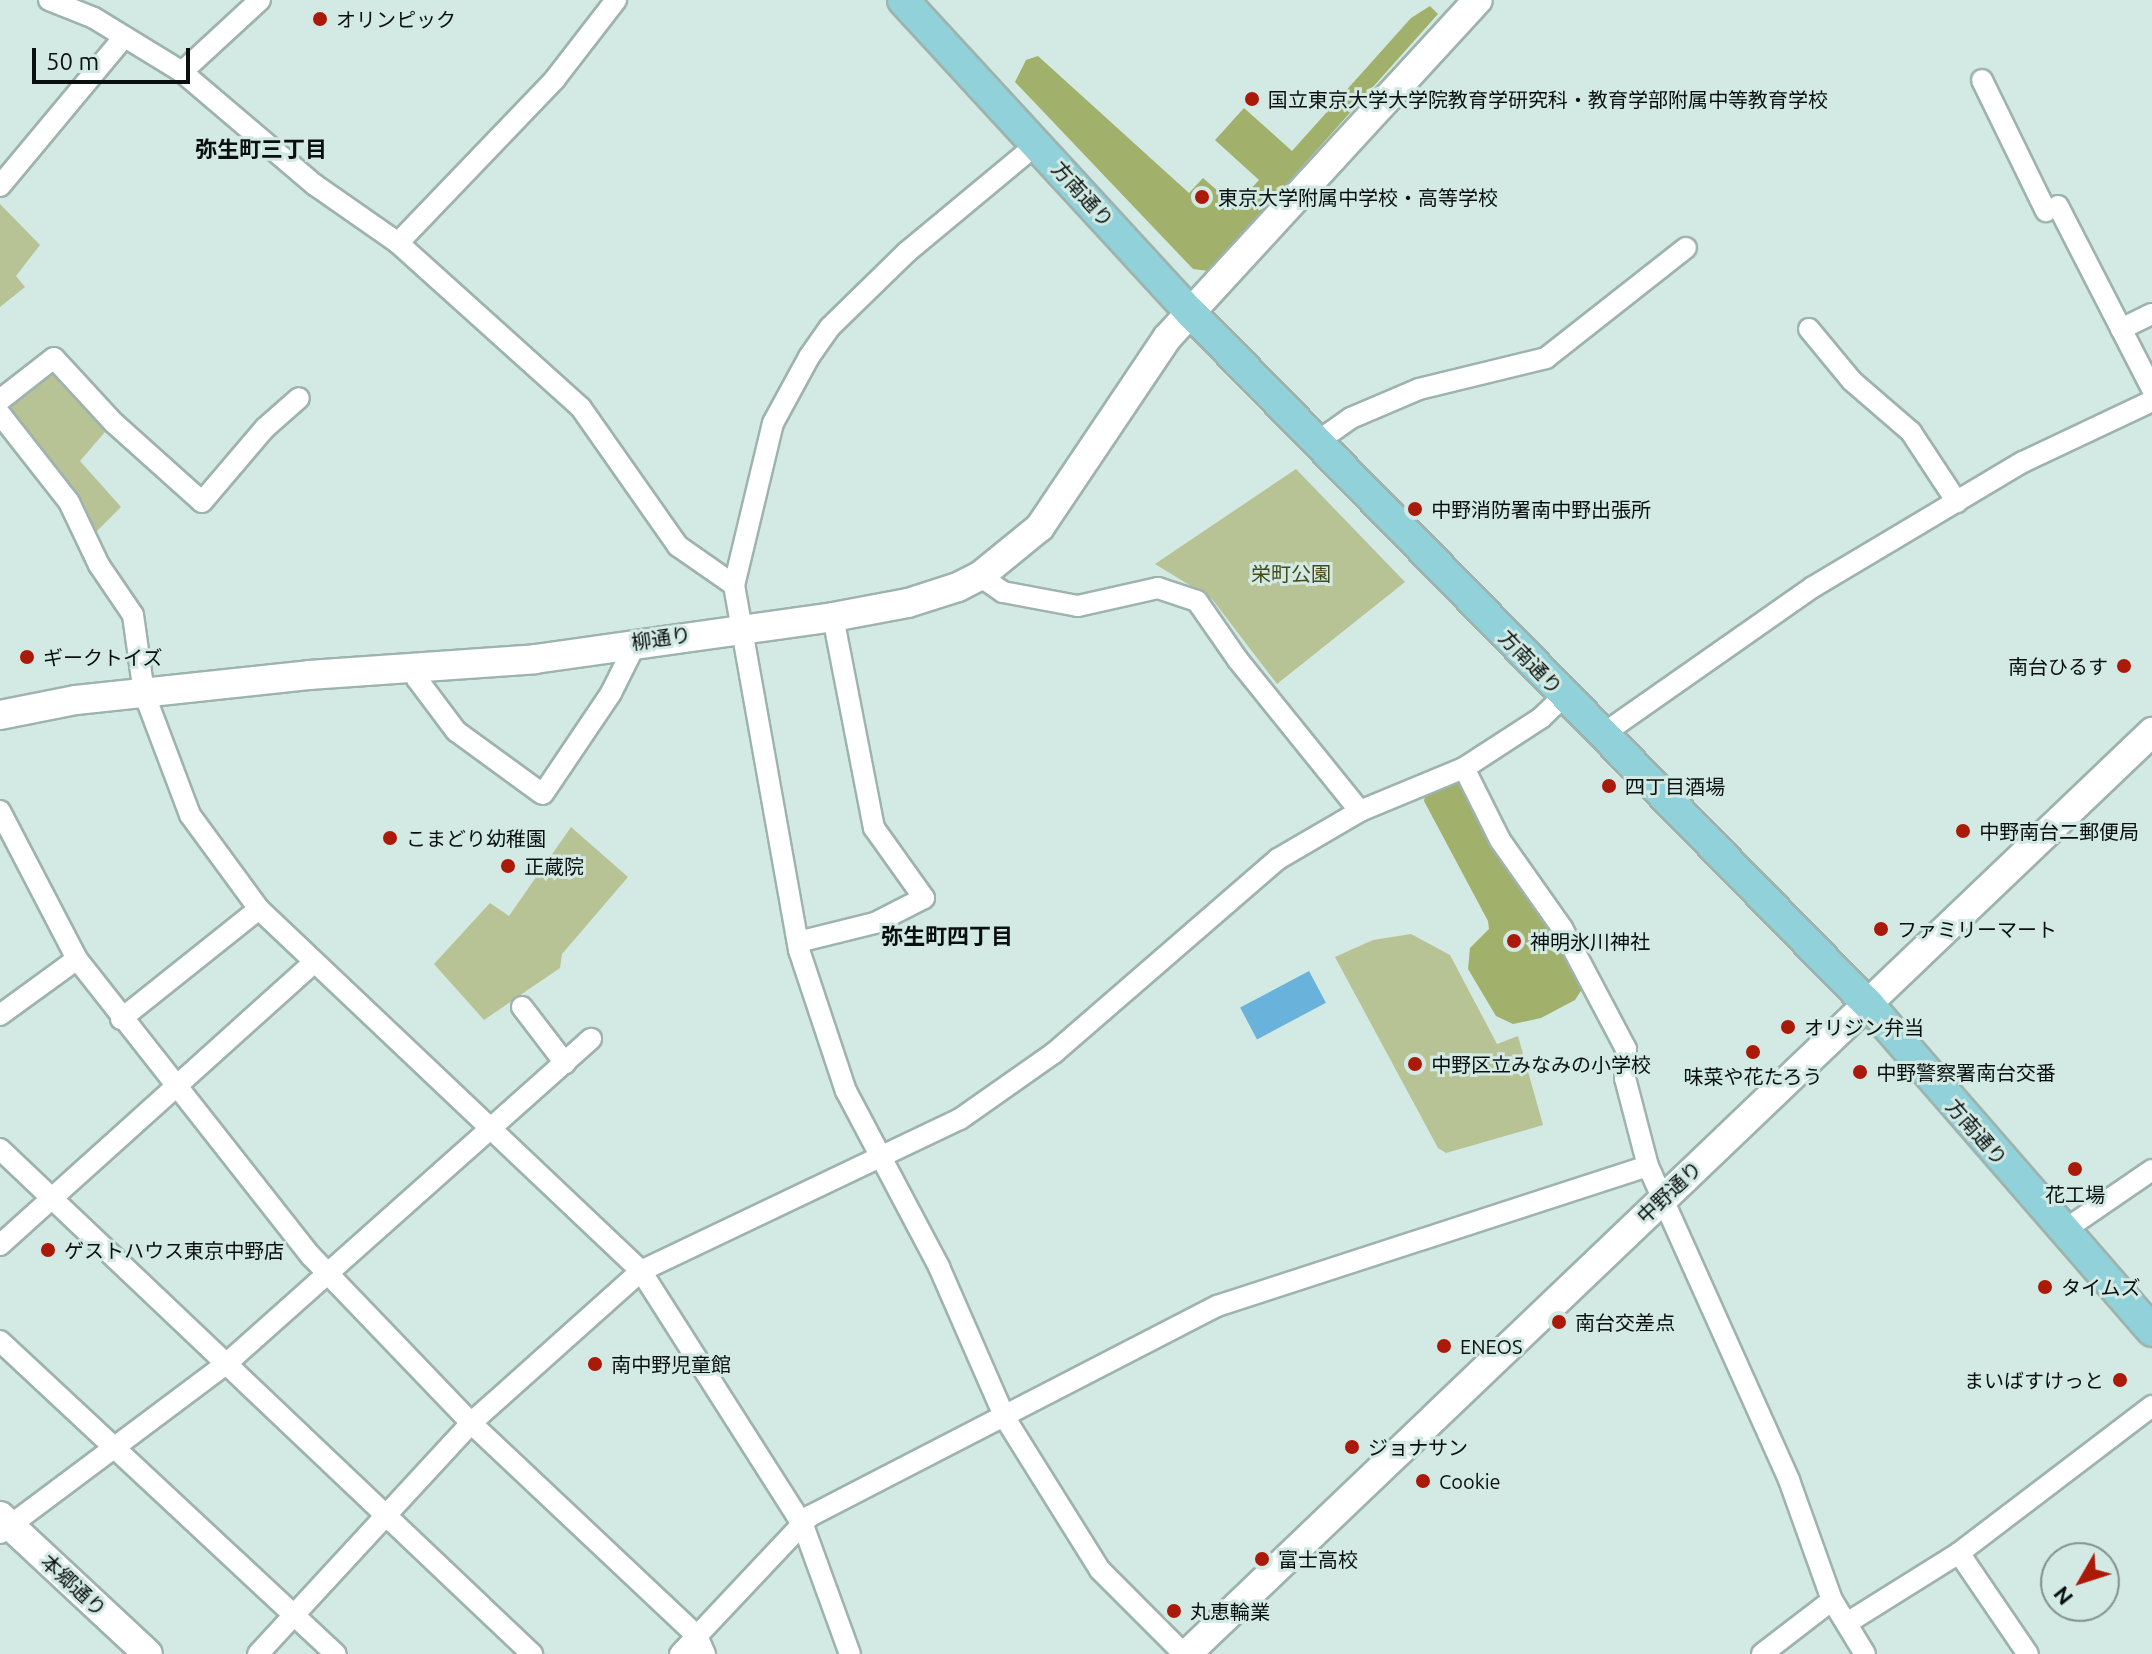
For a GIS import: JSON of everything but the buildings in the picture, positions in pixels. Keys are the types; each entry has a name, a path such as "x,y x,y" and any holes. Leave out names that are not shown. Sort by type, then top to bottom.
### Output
{"main road":[{"name":"方南通り","path":"903,0 1191,313 1869,1005 2063,1231 2149,1324"}],"street":[{"path":"49,0 94,18 182,72 315,185 398,243 581,408 678,546 734,585"},
{"path":"182,72 260,0"},
{"path":"398,243 555,79 616,0"},
{"name":"柳通り","path":"0,715 144,693 414,666 535,659 637,641 833,617 908,603 980,576 1040,527 1070,489 1127,393 1191,313 1478,0"},
{"path":"0,186 124,37"},
{"path":"1982,80 2152,389"},
{"path":"1037,144 919,241 830,327 809,357 773,423 734,585 798,942 830,1049 878,1155 939,1267 1005,1418 1100,1570 1186,1654"},
{"path":"1317,442 1351,418 1419,389 1546,358 1686,248"},
{"path":"2121,329 2152,314"},
{"path":"1809,329 1852,381 1911,432 1957,502"},
{"path":"0,400 54,358 114,423 202,502 265,428 299,398"},
{"path":"1603,734 1813,587 2023,462 2152,401"},
{"path":"0,414 69,502 99,565 133,615 144,693 190,815 259,909 641,1271 803,1525 850,1654"},
{"path":"980,576 1003,592 1078,606 1158,588 1197,601 1360,811"},
{"path":"798,942 875,923 924,898 874,828 833,617"},
{"path":"414,666 417,679 456,731 542,793 626,668 637,641"},
{"path":"258,1654 471,1423 641,1271 878,1155 888,1156 960,1119 1054,1053 1278,859 1360,811 1464,768 1541,718 1564,696"},
{"name":"中野通り","path":"1186,1654 2152,732"},
{"path":"1464,768 1500,840 1562,928 1626,1049 1625,1078 1646,1158 1789,1480 1832,1600 1865,1654"},
{"path":"0,811 77,959 176,1089 328,1275 471,1423 701,1645"},
{"path":"121,1019 259,909"},
{"path":"0,1015 77,959"},
{"path":"0,1245 54,1200 314,962"},
{"path":"522,1007 565,1063"},
{"path":"4,1526 115,1449 226,1364 591,1039"},
{"path":"0,1149 532,1654"},
{"path":"680,1654 701,1645 810,1516 1217,1306 1646,1158"},
{"path":"2063,1231 2152,1170"},
{"path":"0,1341 336,1654"},
{"path":"1847,1623 1959,1553 2152,1406"},
{"name":"本郷通り","path":"4,1526 148,1654"},
{"path":"1959,1553 2028,1654"},
{"path":"1762,1654 1832,1600"}],"green space":[{"path":"1430,6 1438,14 1209,271 1193,269 1015,82 1026,60 1038,56 1189,193 1203,178 1235,206 1259,180 1215,140 1244,108 1292,151 1411,18"},
{"path":"0,204 40,245 16,276 25,287 0,307"},
{"path":"52,371 105,432 80,461 121,507 96,532 78,501 10,413 10,403"},
{"name":"栄町公園","path":"1296,469 1405,582 1277,684 1212,599 1155,564"},
{"path":"1452,768 1541,893 1584,986 1575,1000 1541,1018 1513,1024 1496,1016 1468,969 1470,948 1489,929 1488,921 1424,801 1429,776"},
{"path":"571,827 628,877 562,954 560,968 484,1020 434,964 490,903 509,916"},
{"path":"1411,934 1450,955 1497,1044 1518,1036 1543,1125 1446,1153 1438,1148 1335,957 1373,940"}],"water":[{"path":"1309,971 1326,1003 1257,1039 1240,1008"}],"place":[{"name":"オリンピック","path":"320,19"},
{"name":"国立東京大学大学院教育学研究科・教育学部附属中等教育学校","path":"1252,99"},
{"name":"東京大学附属中学校・高等学校","path":"1202,197"},
{"name":"中野消防署南中野出張所","path":"1415,509"},
{"name":"ギークトイズ","path":"27,657"},
{"name":"南台ひるす","path":"2124,666"},
{"name":"四丁目酒場","path":"1609,786"},
{"name":"中野南台二郵便局","path":"1963,831"},
{"name":"こまどり幼稚園","path":"390,838"},
{"name":"正蔵院","path":"508,866"},
{"name":"ファミリーマート","path":"1881,929"},
{"name":"神明氷川神社","path":"1514,941"},
{"name":"オリジン弁当","path":"1788,1027"},
{"name":"味菜や花たろう","path":"1753,1052"},
{"name":"中野区立みなみの小学校","path":"1415,1064"},
{"name":"中野警察署南台交番","path":"1860,1072"},
{"name":"花工場","path":"2075,1169"},
{"name":"ゲストハウス東京中野店","path":"48,1250"},
{"name":"タイムズ","path":"2045,1287"},
{"name":"南台交差点","path":"1559,1322"},
{"name":"ENEOS","path":"1444,1346"},
{"name":"南中野児童館","path":"595,1364"},
{"name":"まいばすけっと","path":"2120,1380"},
{"name":"ジョナサン","path":"1352,1447"},
{"name":"Cookie","path":"1423,1481"},
{"name":"富士高校","path":"1262,1559"},
{"name":"丸恵輪業","path":"1174,1611"}],"district":[{"name":"弥生町三丁目","path":"261,149"},
{"name":"弥生町四丁目","path":"947,936"}]}
